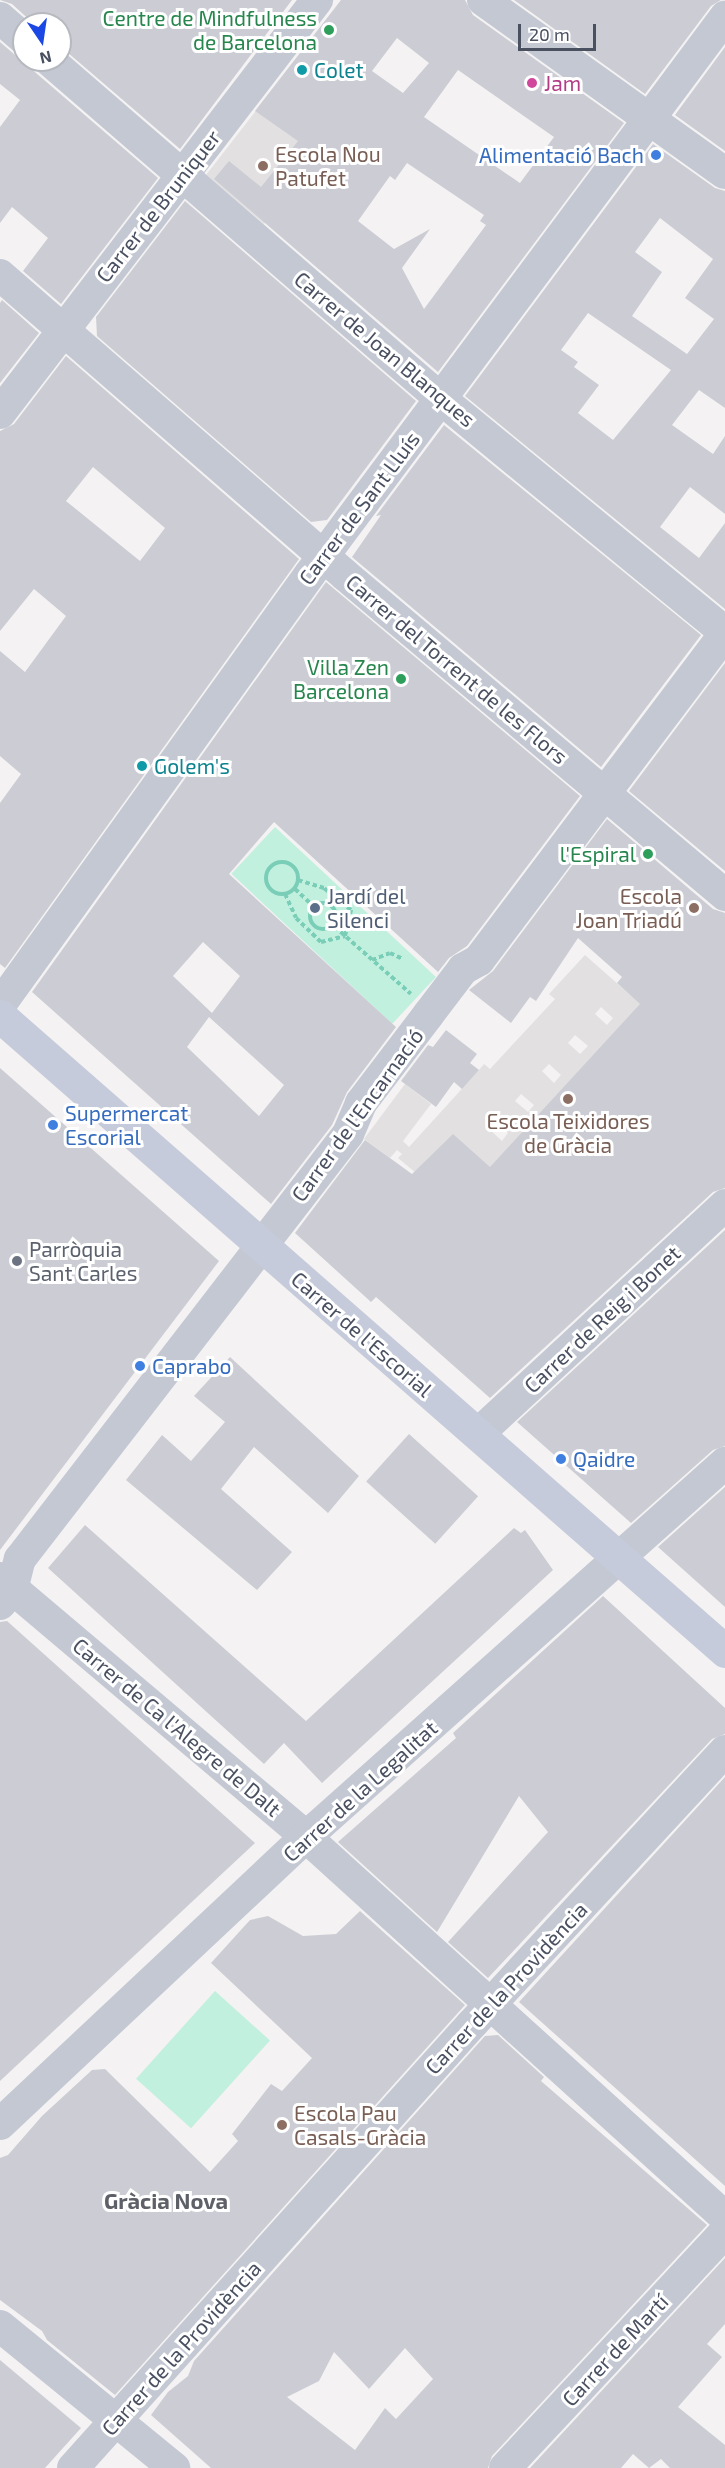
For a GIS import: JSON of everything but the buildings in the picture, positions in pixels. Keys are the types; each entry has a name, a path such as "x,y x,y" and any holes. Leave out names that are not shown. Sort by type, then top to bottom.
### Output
{"street":[{"name":"Carrer de Bruniquer","path":"0,413 317,0"},
{"path":"483,0 725,173"},
{"name":"Carrer de Sant Lluís","path":"0,1005 323,556 725,17"},
{"path":"0,18 12,28"},
{"name":"Carrer de Joan Blanques","path":"63,72 441,399 725,632"},
{"name":"Carrer del Torrent de les Flors","path":"0,275 64,328 323,556 725,895"},
{"name":"Carrer de l'Encarnació","path":"4,1591 20,1559 348,1134 361,1103 463,969 479,960 725,632"},
{"name":"Carrer de l'Escorial","path":"0,1016 262,1243 295,1277 725,1651"},
{"name":"Carrer de Reig i Bonet","path":"478,1434 725,1205"},
{"name":"Carrer de la Legalitat","path":"0,2124 306,1838 725,1463"},
{"name":"Carrer de Ca l'Alegre de Dalt","path":"4,1591 306,1838 725,2217"},
{"name":"Carrer de la Providència","path":"74,2468 113,2420 490,2004 725,1751"},
{"name":"Carrer de Martí","path":"505,2468 725,2232"},
{"path":"0,2326 174,2468"}],"path":[{"path":"280,861 291,864 298,880 295,889 285,894 274,892 266,884 270,866 280,861"},
{"path":"298,880 324,888 351,910 345,936"},
{"path":"295,889 314,907"},
{"path":"285,894 296,918 321,942 345,936"},
{"path":"321,903 330,905 336,916 333,924 321,928 313,924 310,915 314,907 321,903"},
{"path":"335,927 418,1001"},
{"path":"372,960 390,953 403,958"}],"shaded area":[{"name":"Escola Nou Patufet","path":"269,94 321,157 264,224 206,175"},
{"name":"Escola Teixidores de Gràcia","path":"585,955 671,1031 540,1198 416,1173 398,1158 402,1154 397,1150 390,1158 364,1139 405,1084 431,1104 403,1141 409,1147 484,1064 490,1069 555,999 549,994","holes":["601,1007 613,1018 607,1025 595,1014","575,1035 588,1046 580,1054 568,1043","549,1064 561,1075 554,1083 542,1071","521,1094 534,1105 528,1112 515,1101","496,1122 508,1133 502,1141 489,1129"]}],"green space":[{"name":"Jardí del Silenci","path":"275,827 436,977 392,1024 231,874"},
{"path":"215,1991 270,2041 191,2128 136,2079"}],"place":[{"name":"Centre de Mindfulness de Barcelona","path":"329,30"},
{"name":"Colet","path":"302,70"},
{"name":"Jam","path":"532,83"},
{"name":"Alimentació Bach","path":"656,155"},
{"name":"Escola Nou Patufet","path":"263,166"},
{"name":"Villa Zen Barcelona","path":"401,679"},
{"name":"Golem's","path":"142,766"},
{"name":"l'Espiral","path":"648,854"},
{"name":"Jardí del Silenci","path":"315,908"},
{"name":"Escola Joan Triadú","path":"694,908"},
{"name":"Escola Teixidores de Gràcia","path":"568,1099"},
{"name":"Supermercat Escorial","path":"53,1125"},
{"name":"Parròquia Sant Carles","path":"17,1261"},
{"name":"Caprabo","path":"140,1366"},
{"name":"Qaidre","path":"561,1459"},
{"name":"Escola Pau Casals-Gràcia","path":"282,2125"}],"district":[{"name":"Gràcia Nova","path":"166,2201"}]}
